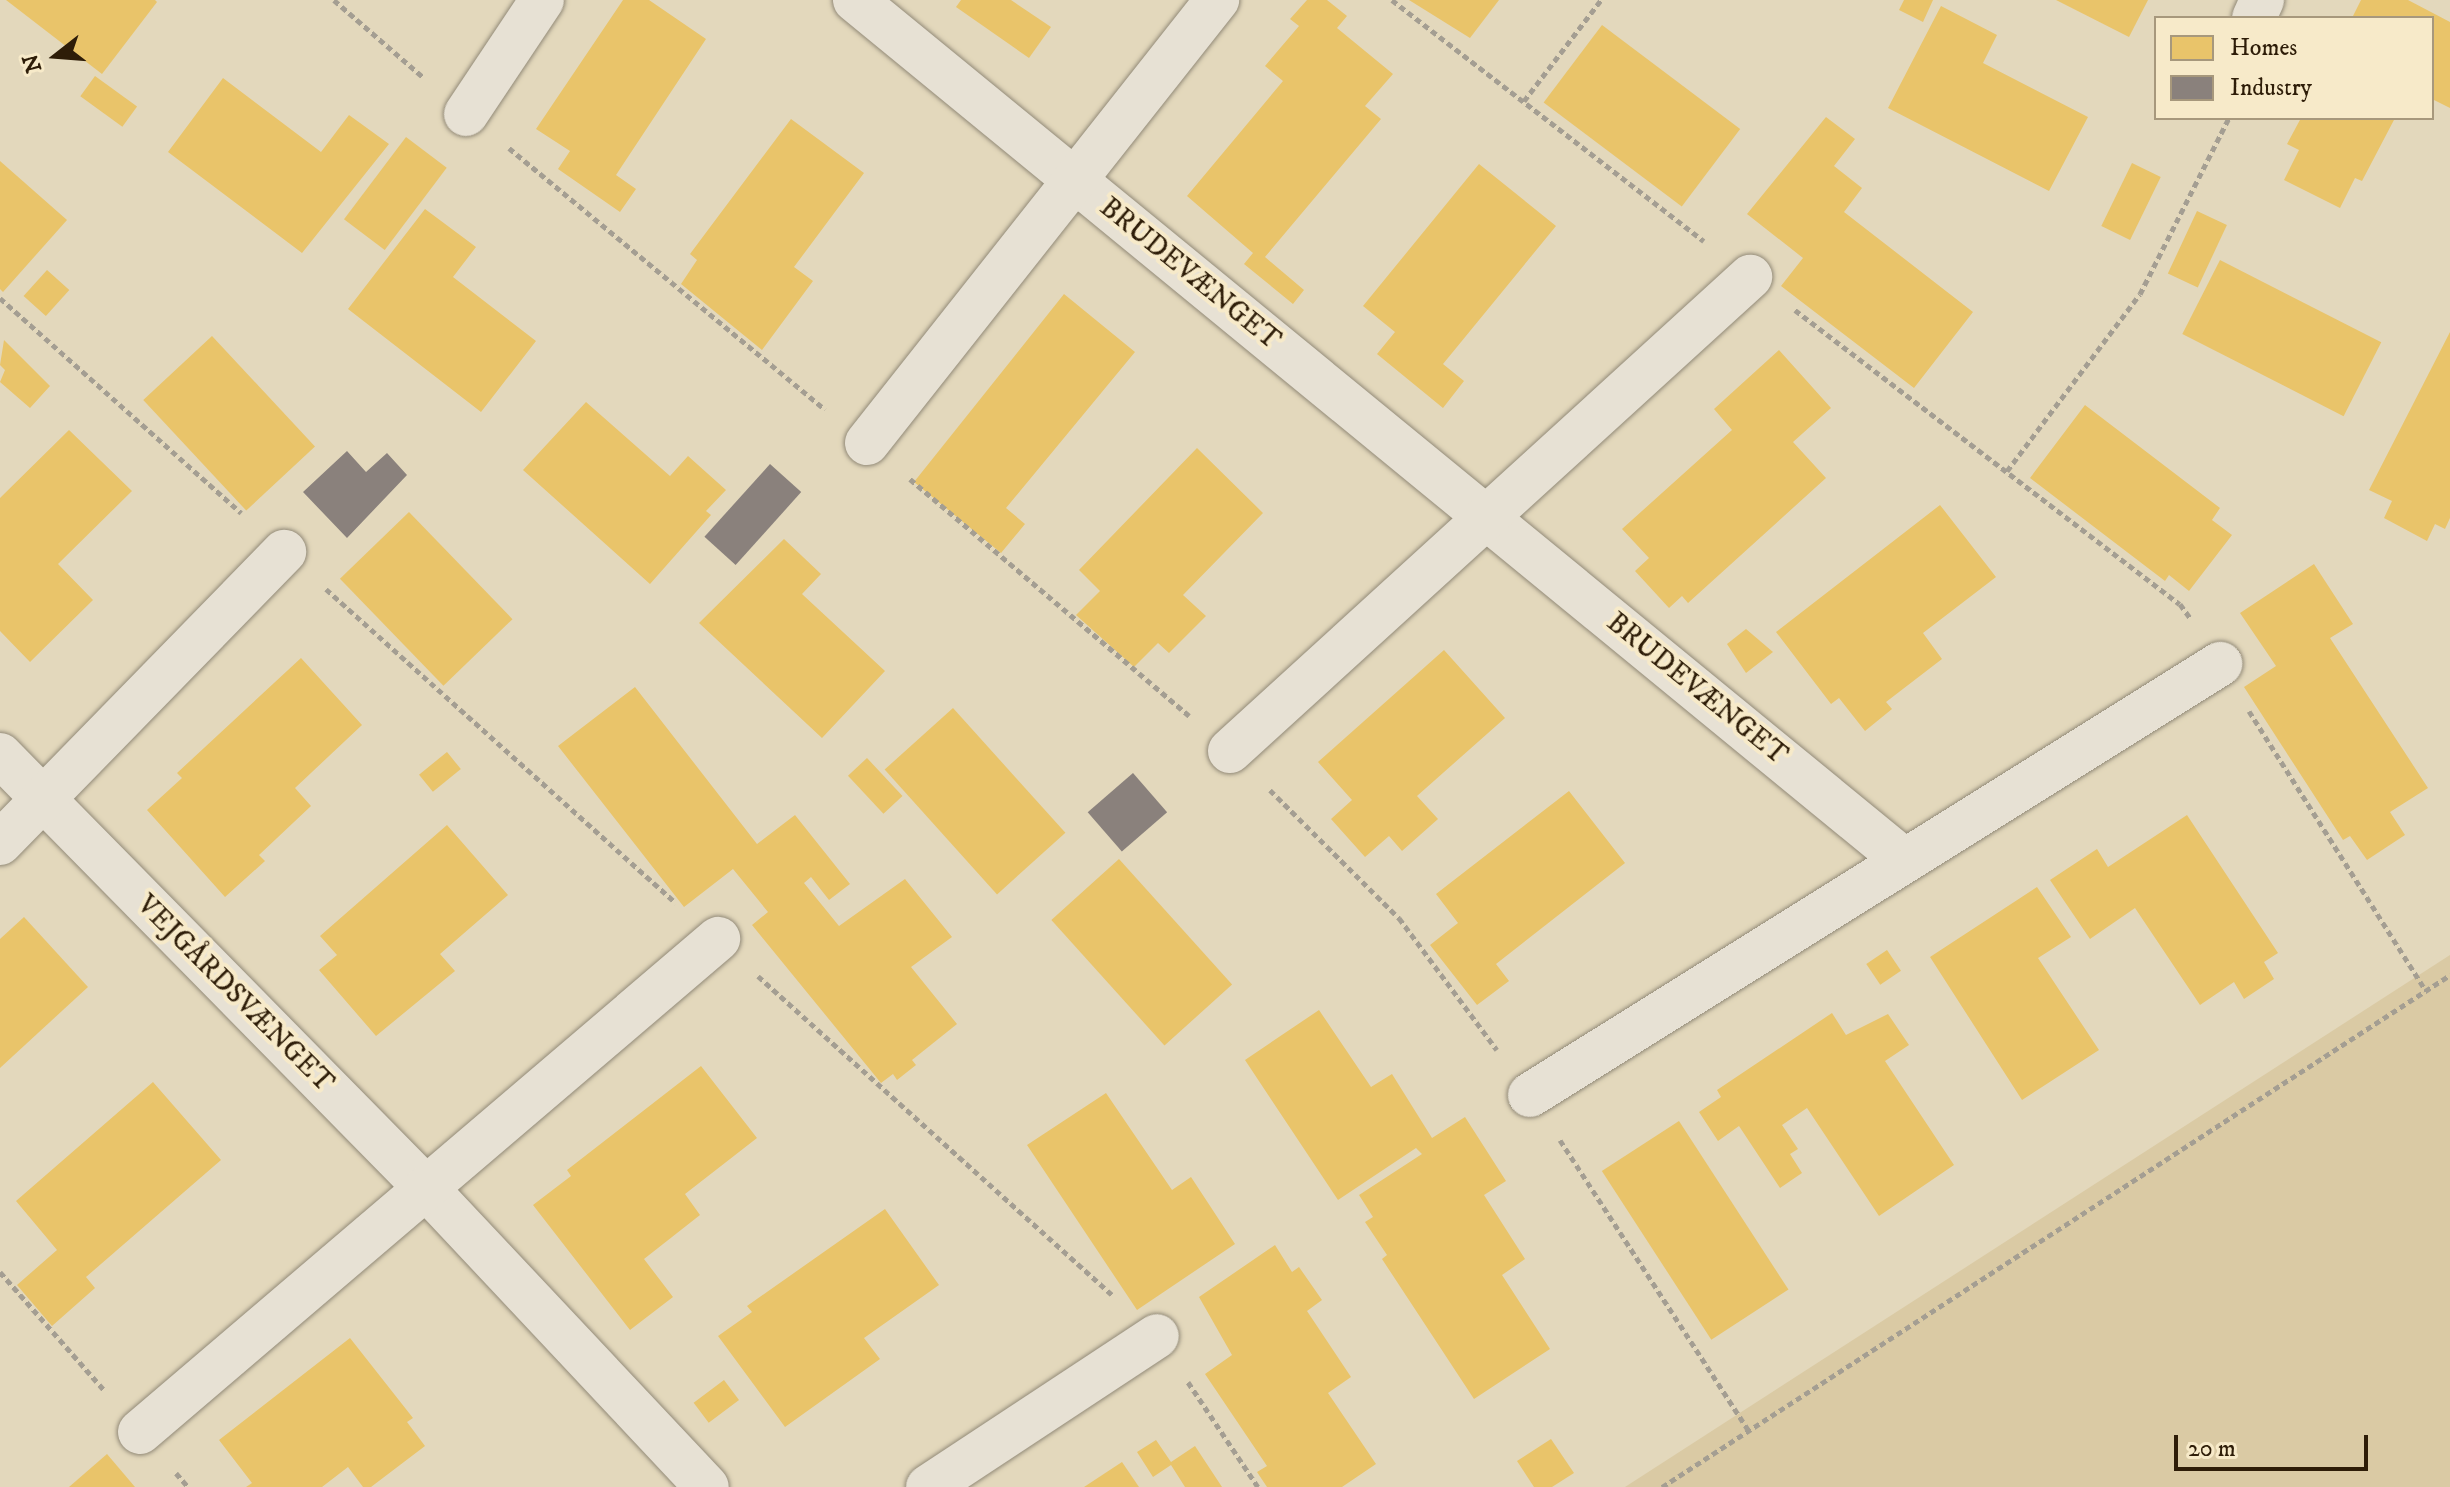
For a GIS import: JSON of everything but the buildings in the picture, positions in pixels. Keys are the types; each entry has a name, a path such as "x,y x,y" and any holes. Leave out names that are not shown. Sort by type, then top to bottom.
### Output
{"street":[{"path":"466,114 542,0"},
{"name":"BRUDEVÆNGET","path":"855,0 1904,860"},
{"name":"BRUDEVÆNGET","path":"867,443 1217,0"},
{"path":"1230,751 1490,519 1750,277"},
{"path":"0,843 284,552"},
{"path":"1530,1095 2220,664"},
{"name":"VEJGÅRDSVÆNGET","path":"0,755 426,1188 707,1487"},
{"path":"140,1432 718,939"},
{"path":"928,1487 1157,1336"}],"path":[{"path":"334,0 466,114 867,443 1230,751 1399,918 1530,1095 1749,1431"},
{"path":"1392,0 2180,604 2426,991"},
{"path":"1524,101 1601,0"},
{"path":"2007,471 2140,294 2228,120"},
{"path":"0,298 1157,1336 1258,1487"},
{"path":"1662,1487 2450,975"},
{"path":"0,1272 188,1487"}],"shaded area":[{"path":"2450,955 2450,1487 1625,1487"}]}
